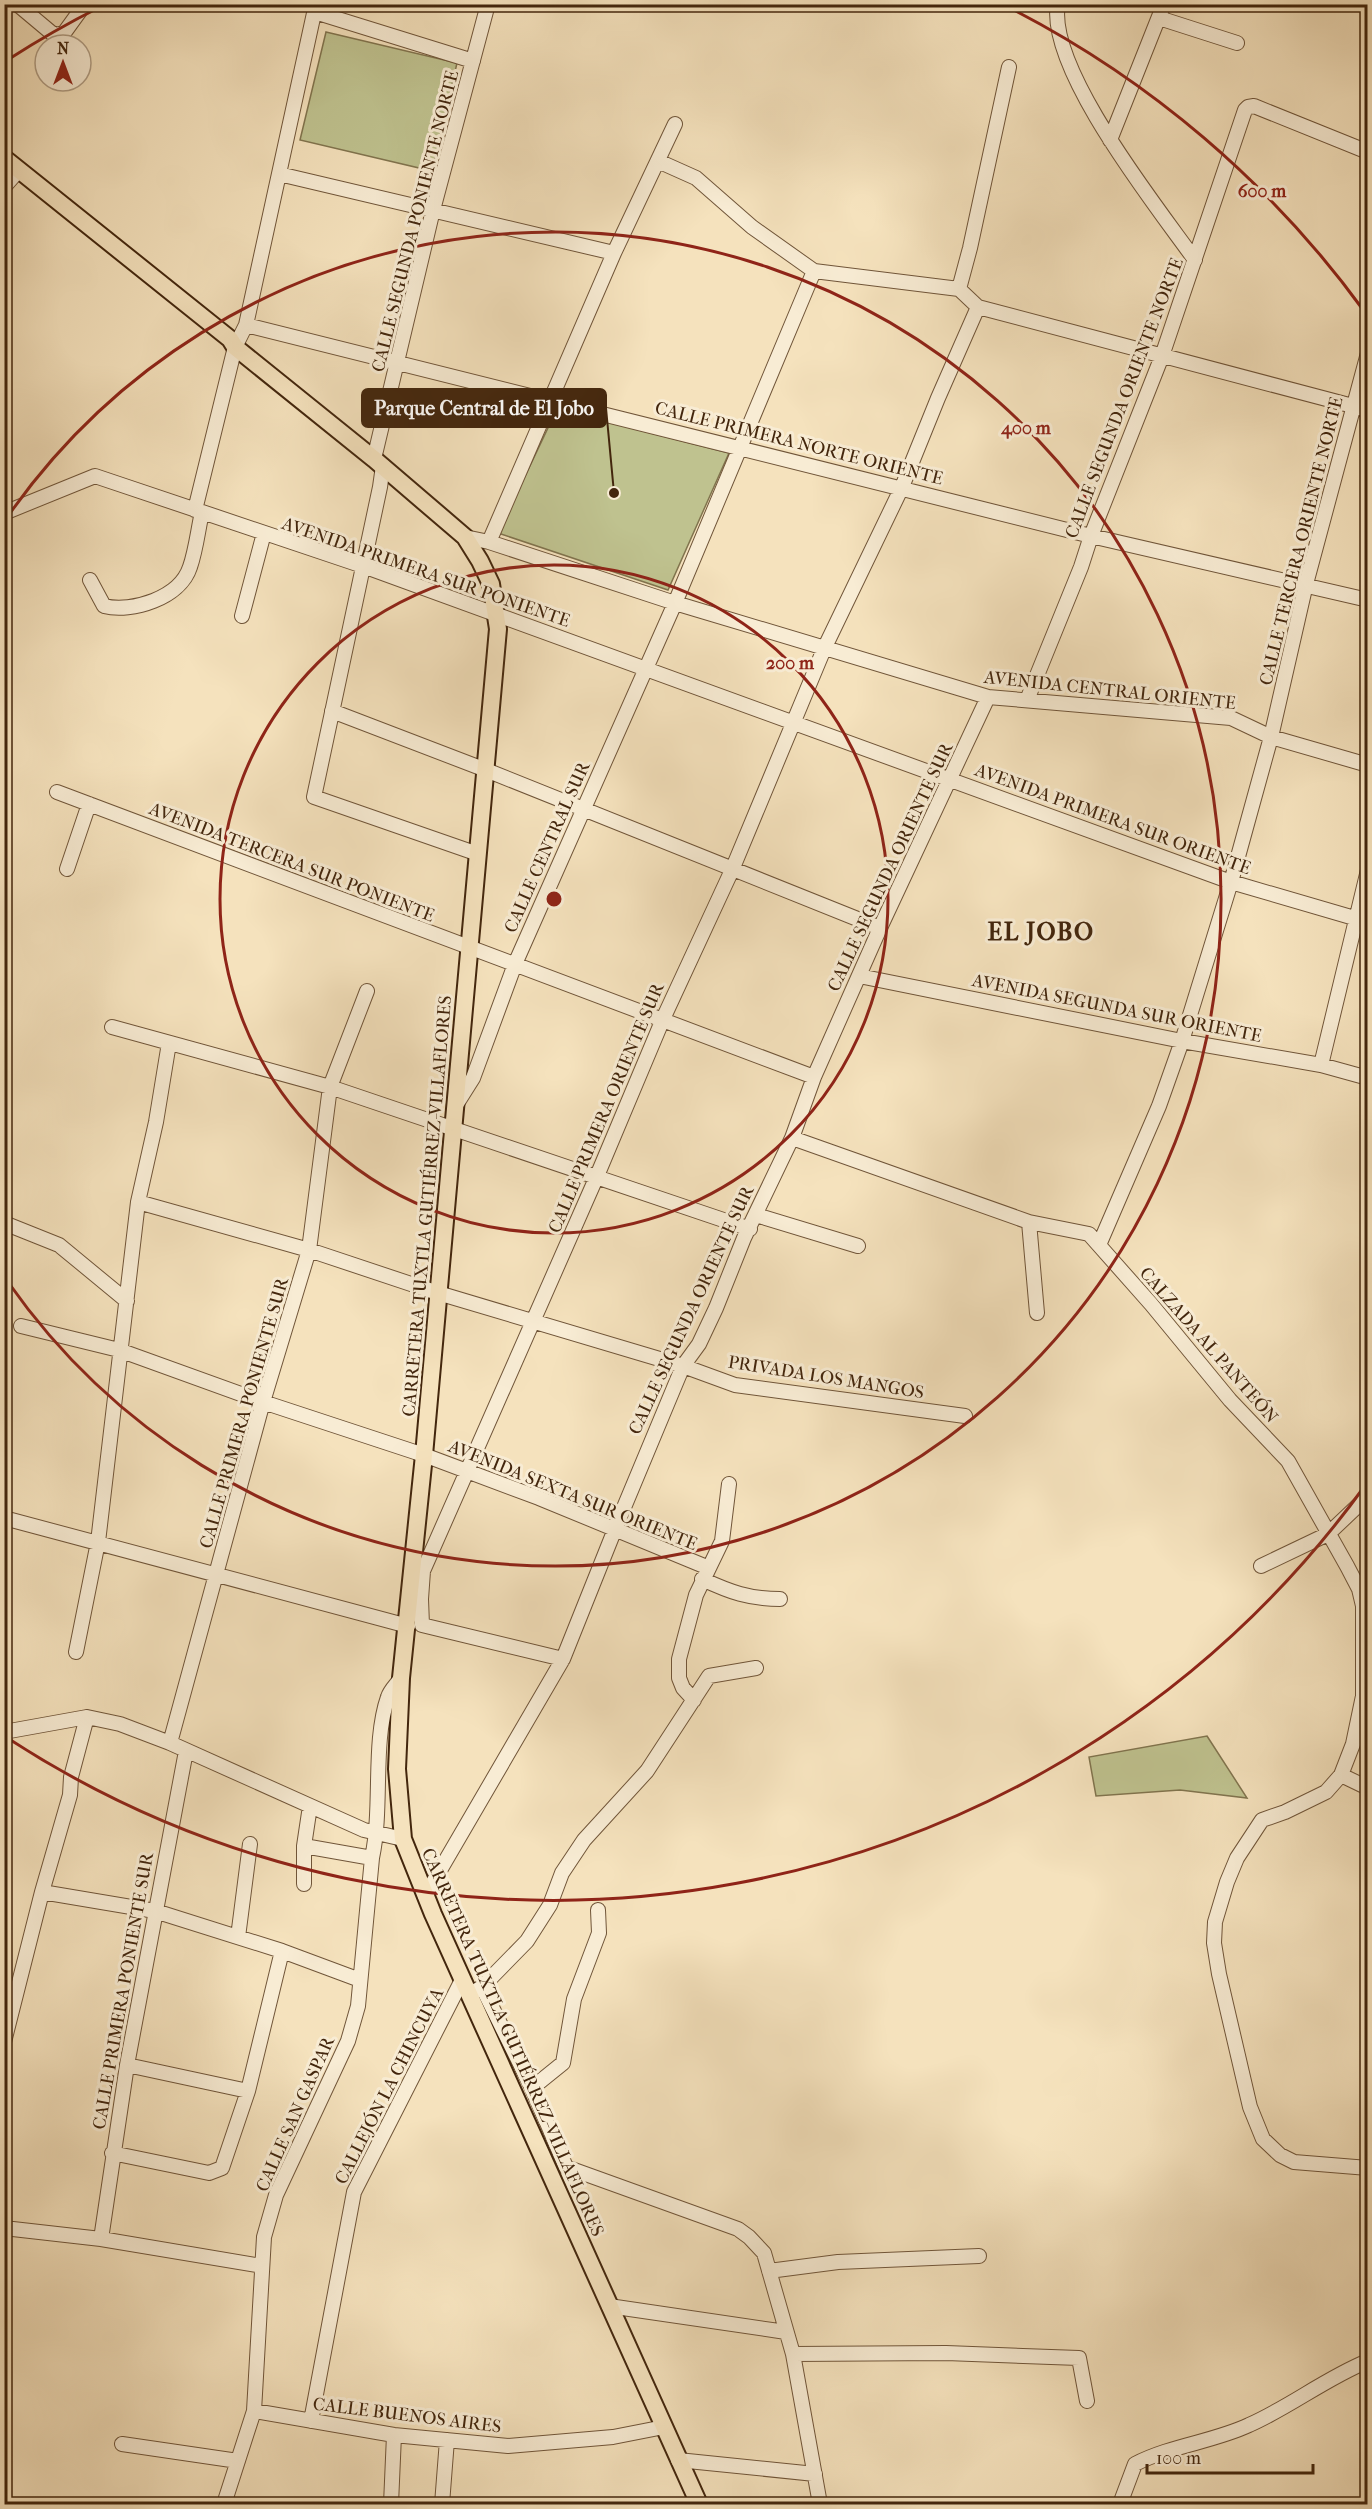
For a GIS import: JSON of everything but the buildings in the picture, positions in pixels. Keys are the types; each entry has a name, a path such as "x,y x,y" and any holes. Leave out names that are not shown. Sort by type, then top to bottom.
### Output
{"main road":[{"name":"CARRETERA TUXTLA GUTIÉRREZ-VILLAFLORES","path":"4,158 221,332 235,347 379,463 465,537 491,584 498,629 424,1455 415,1626 401,1678 397,1769 403,1839 425,1896 471,1987 558,2193 699,2505"}],"street":[{"path":"17,4 54,35 64,33 85,4"},
{"name":"CALLE SEGUNDA PONIENTE NORTE","path":"478,854 314,797 363,566 397,364 433,210 488,4"},
{"path":"1058,4 1056,17 1067,61 1110,140 1195,261"},
{"path":"90,580 104,606 118,609 158,600 176,586 190,569 199,511 235,347 246,325 316,8 473,61"},
{"path":"1110,140 1162,11 1237,43"},
{"path":"959,289 1009,67"},
{"name":"CALLE SEGUNDA ORIENTE NORTE","path":"1027,700 1162,356 1245,110 1248,106 1254,106 1368,152"},
{"path":"489,542 614,253 675,124"},
{"path":"658,161 696,178 752,227 814,271 959,289 978,307 1368,410"},
{"path":"4,187 19,170"},
{"path":"279,174 614,253"},
{"name":"CALLE CENTRAL SUR","path":"455,1107 473,1078 515,964 675,603 814,271"},
{"name":"CALLE PRIMERA ORIENTE SUR","path":"418,1572 597,1176 663,1019 732,870 792,721 902,487 978,307"},
{"name":"CALLE PRIMERA NORTE ORIENTE","path":"246,325 1091,536 1368,600"},
{"name":"CALLE TERCERA ORIENTE NORTE","path":"1099,1245 1159,1106 1182,1041 1231,882 1271,737 1306,584 1368,354"},
{"name":"AVENIDA PRIMERA SUR PONIENTE","path":"4,513 95,476 363,566 645,669"},
{"path":"242,616 264,533"},
{"name":"AVENIDA CENTRAL ORIENTE","path":"465,537 489,542 675,603 988,697 1231,718 1271,737 1368,765"},
{"name":"AVENIDA PRIMERA SUR ORIENTE","path":"645,669 1231,882 1362,921"},
{"name":"CALLE SEGUNDA ORIENTE SUR","path":"425,1896 563,1659 683,1366 703,1335 792,1138 814,1077 880,928 988,697"},
{"path":"332,711 486,770 880,928"},
{"name":"AVENIDA TERCERA SUR PONIENTE","path":"57,792 814,1077"},
{"path":"67,869 89,804"},
{"path":"1321,1065 1362,921 1368,870"},
{"name":"AVENIDA SEGUNDA SUR ORIENTE","path":"859,976 1182,1041 1321,1065 1368,1078"},
{"name":"CALLE PRIMERA PONIENTE SUR","path":"170,1743 263,1402 309,1250 330,1087 367,991"},
{"path":"112,1027 330,1087 750,1229"},
{"path":"461,1040 483,1052"},
{"path":"76,1652 98,1542 138,1202 156,1122 169,1043"},
{"name":"CALZADA AL PANTEÓN","path":"792,1138 1029,1222 1089,1234 1151,1304 1230,1400 1288,1461 1359,1589 1363,1606 1363,1696 1353,1744 1341,1775"},
{"name":"PRIVADA LOS MANGOS","path":"138,1202 309,1250 438,1293 683,1366 735,1384 965,1416"},
{"path":"756,1215 858,1246"},
{"path":"4,1222 59,1245 126,1301"},
{"path":"1029,1222 1037,1313"},
{"name":"AVENIDA SEXTA SUR ORIENTE","path":"21,1326 119,1350 263,1402 466,1470 615,1528 705,1573 737,1595 780,1599"},
{"path":"694,1700 683,1688 679,1678 679,1659 705,1573 722,1540 729,1484"},
{"path":"1261,1566 1328,1534 1368,1496"},
{"path":"4,1518 217,1576 415,1626 563,1659"},
{"name":"CALLEJÓN LA CHINCUYA","path":"311,2421 354,2192 471,1987 527,1941 550,1905 562,1873 584,1840 647,1771 709,1676 756,1668"},
{"name":"CALLE SAN GASPAR","path":"224,2505 254,2410 264,2237 276,2195 348,2041 358,2006 372,1858 377,1834 382,1727 388,1695 401,1678"},
{"path":"4,2042 42,1892 70,1795 71,1777 87,1717"},
{"path":"5,1731 87,1717 120,1724 170,1743 364,1830 403,1839"},
{"name":"CALLE PRIMERA PONIENTE SUR","path":"101,2239 112,2153 127,2065 186,1751"},
{"path":"1368,1788 1341,1775 1326,1792 1285,1812 1262,1820 1237,1858 1215,1922 1214,1943 1250,2107 1263,2139 1280,2155 1294,2162 1368,2168"},
{"path":"304,1884 304,1846 310,1806"},
{"path":"238,1937 250,1844"},
{"path":"304,1846 372,1858"},
{"path":"42,1892 155,1911 282,1951 360,1980"},
{"path":"532,2088 563,2063 574,1999 599,1933 598,1910"},
{"path":"112,2153 209,2173 222,2168 248,2091 282,1951"},
{"path":"471,1987 532,2088 566,2167 558,2193"},
{"path":"127,2065 248,2091"},
{"path":"566,2167 738,2229 750,2237 764,2253 793,2354 820,2505"},
{"path":"4,2228 101,2239 262,2266"},
{"path":"769,2271 838,2262 979,2256"},
{"path":"609,2306 786,2332"},
{"path":"793,2354 958,2354 1079,2358 1087,2402"},
{"path":"1120,2505 1136,2464 1152,2455 1226,2435 1251,2425 1338,2374 1368,2361"},
{"name":"CALLE BUENOS AIRES","path":"254,2410 394,2435 508,2446 613,2437 664,2427"},
{"path":"392,2505 394,2435"},
{"path":"442,2505 447,2440"},
{"path":"122,2444 238,2461"},
{"path":"678,2460 815,2474"}],"green space":[{"path":"326,32 457,63 432,171 300,140"},
{"path":"557,409 729,453 668,590 498,533"},
{"path":"1207,1736 1247,1798 1180,1790 1096,1796 1089,1757"}],"place":[{"name":"Parque Central de El Jobo","path":"614,493"}],"district":[{"name":"EL JOBO","path":"1041,932"}]}
